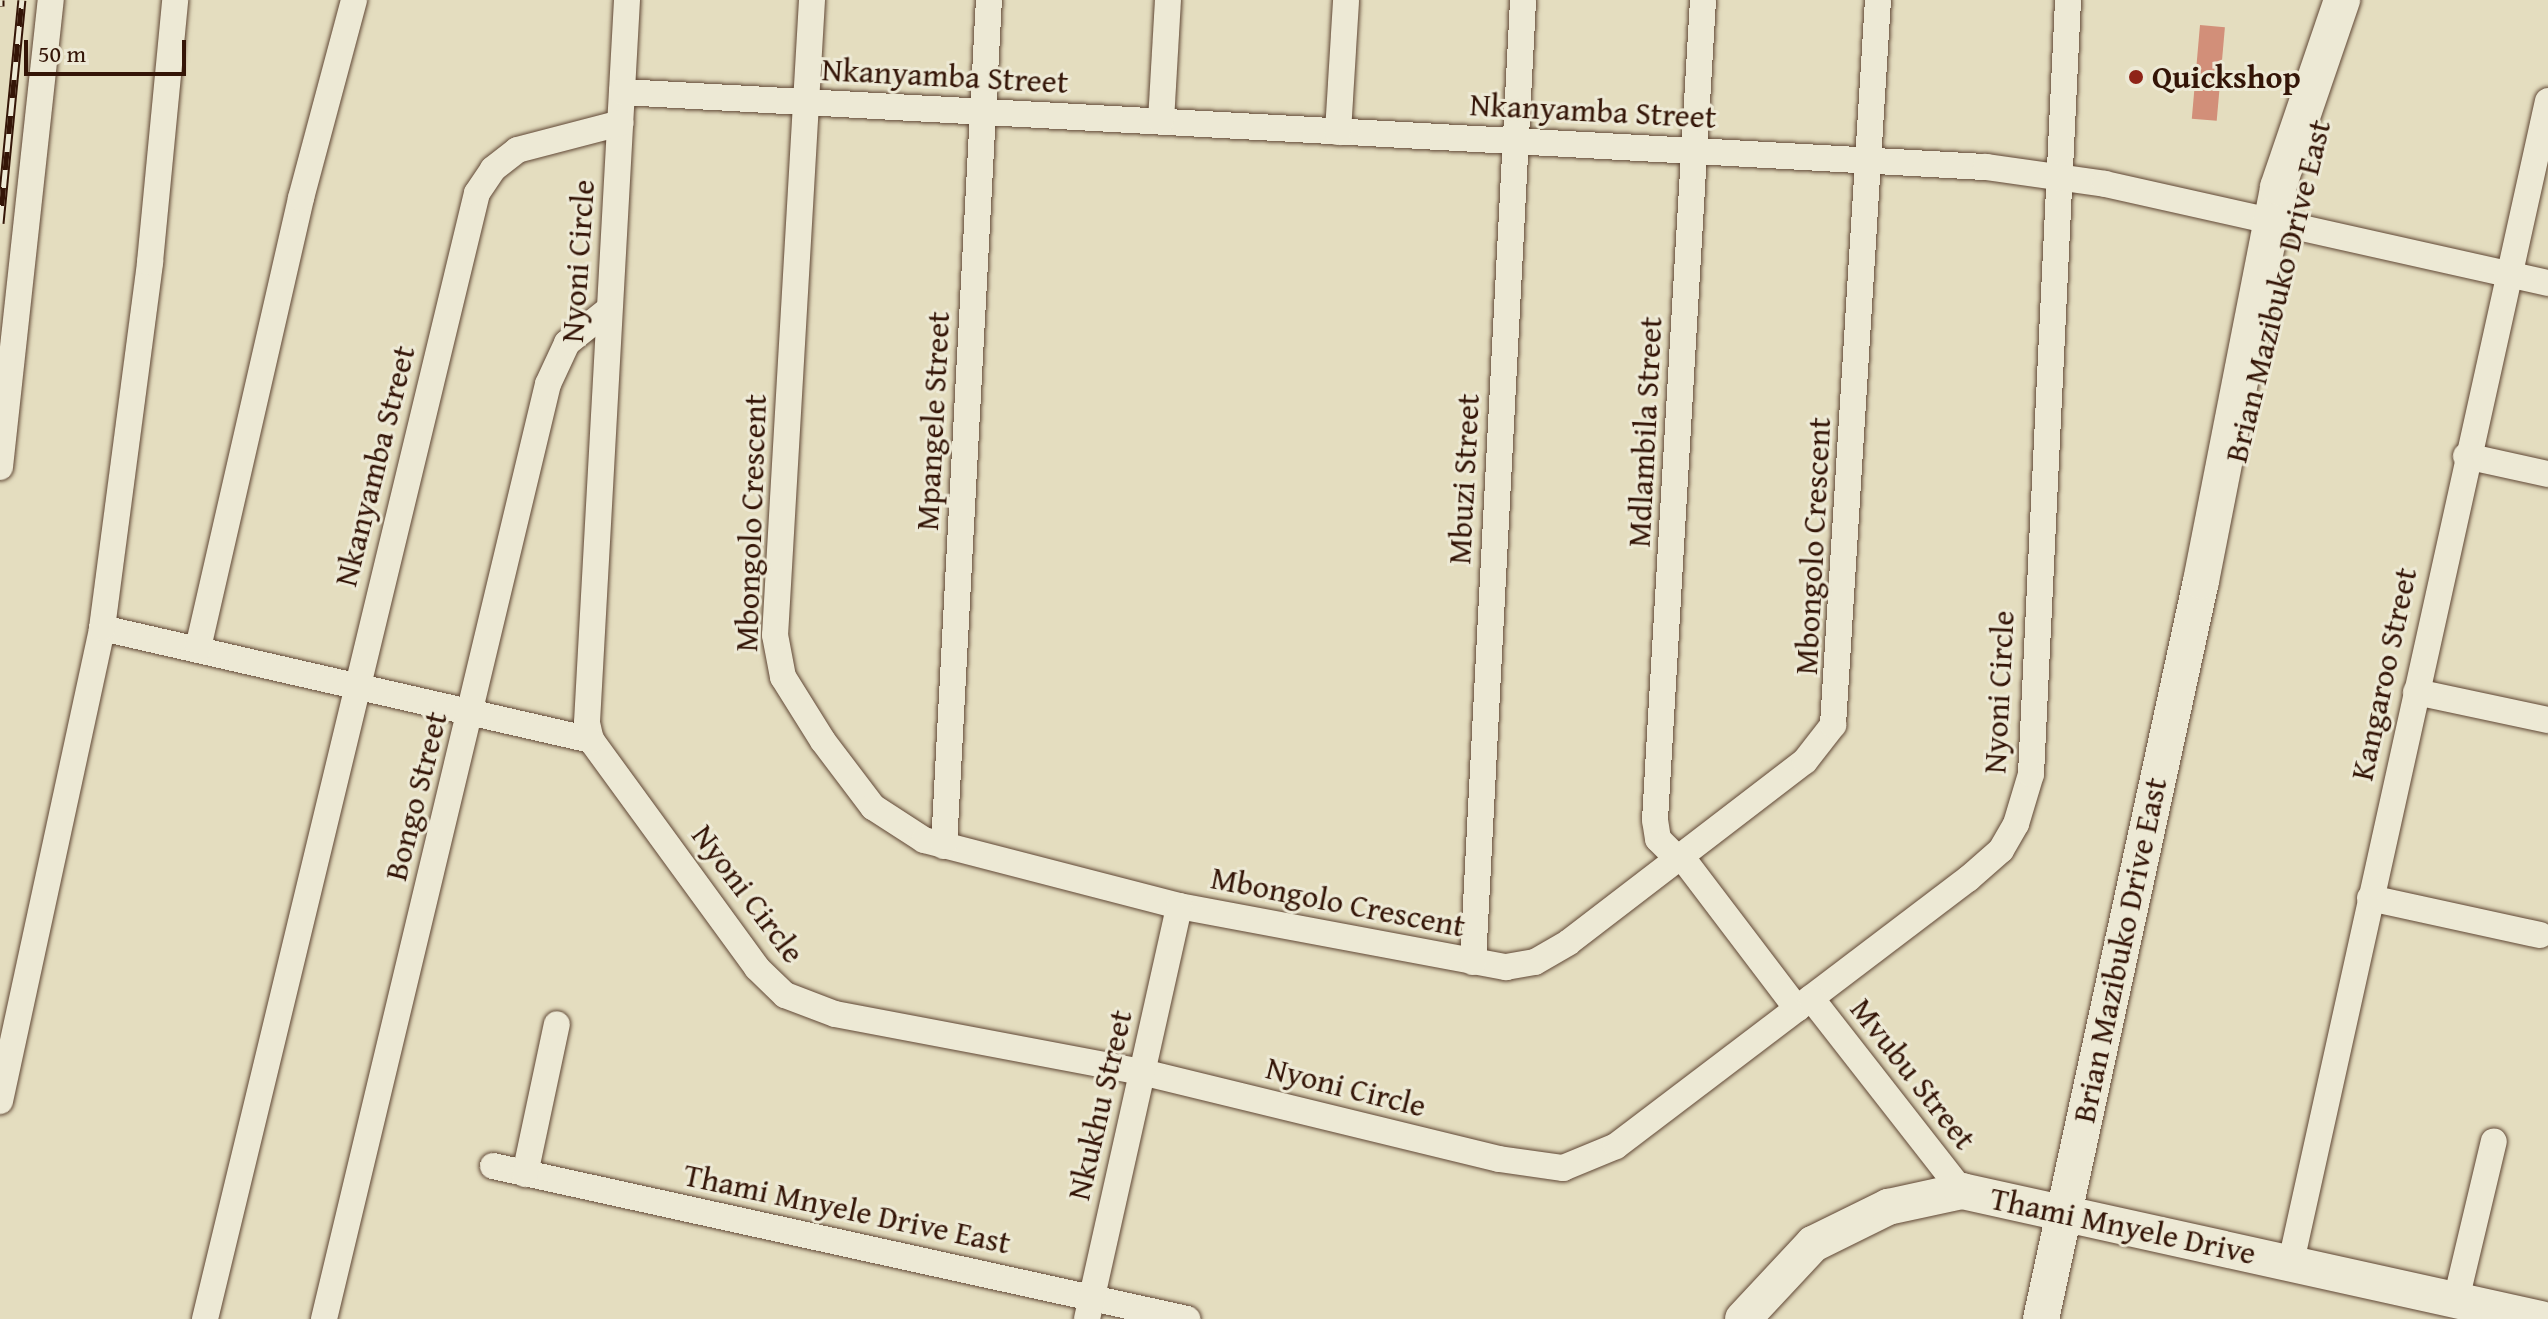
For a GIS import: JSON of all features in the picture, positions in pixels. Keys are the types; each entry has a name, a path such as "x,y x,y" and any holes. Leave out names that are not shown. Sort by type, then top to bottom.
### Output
{"street":[{"path":"0,467 51,0"},
{"path":"0,1101 102,628 150,262 175,0"},
{"path":"198,648 301,198 354,0"},
{"name":"Nyoni Circle","path":"627,0 586,680 591,740 757,968 785,995 835,1014 1142,1072 1499,1159 1563,1168 1616,1146 1989,862 2008,840 2028,791 2068,0"},
{"name":"Mbongolo Crescent","path":"812,0 778,663 814,728 873,807 913,835 944,846 1179,906 1506,967 1535,962 1680,857 1805,761 1833,725 1878,0"},
{"name":"Mpangele Street","path":"944,846 989,0"},
{"path":"1161,121 1168,0"},
{"path":"1338,132 1346,0"},
{"name":"Mbuzi Street","path":"1473,962 1523,0"},
{"name":"Mdlambila Street","path":"1639,887 1658,839 1703,0"},
{"name":"Brian Mazibuko Drive East","path":"2041,1319 2201,581 2211,563 2280,225 2297,117 2342,0"},
{"name":"Brian Mazibuko Drive East","path":"2280,225 2355,0"},
{"name":"Nkanyamba Street","path":"622,92 1869,160 2059,176 2548,283"},
{"name":"Kangaroo Street","path":"2291,1262 2505,274 2546,114"},
{"name":"Nkanyamba Street","path":"205,1319 477,193 493,169 517,150 621,123"},
{"name":"Bongo Street","path":"324,1319 472,713 548,384 567,343 608,310"},
{"path":"2466,456 2548,474"},
{"path":"102,628 591,740"},
{"path":"2416,692 2548,720"},
{"path":"1658,839 1680,857"},
{"name":"Mvubu Street","path":"1680,857 1962,1191"},
{"path":"2370,898 2540,935"},
{"name":"Nkukhu Street","path":"1090,1308 1179,906"},
{"path":"525,1174 557,1024"},
{"path":"2456,1300 2494,1141"},
{"name":"Thami Mnyele Drive East","path":"493,1166 1090,1308 1187,1319"},
{"name":"Thami Mnyele Drive","path":"1743,1319 1813,1244 1888,1207 1962,1191 2541,1319"}],"building":[{"path":"2200,25 2225,27 2217,121 2192,119"}],"railway":[{"path":"0,0 0,6"},
{"path":"0,223 22,0"}],"place":[{"name":"Quickshop","path":"2136,77"}]}
